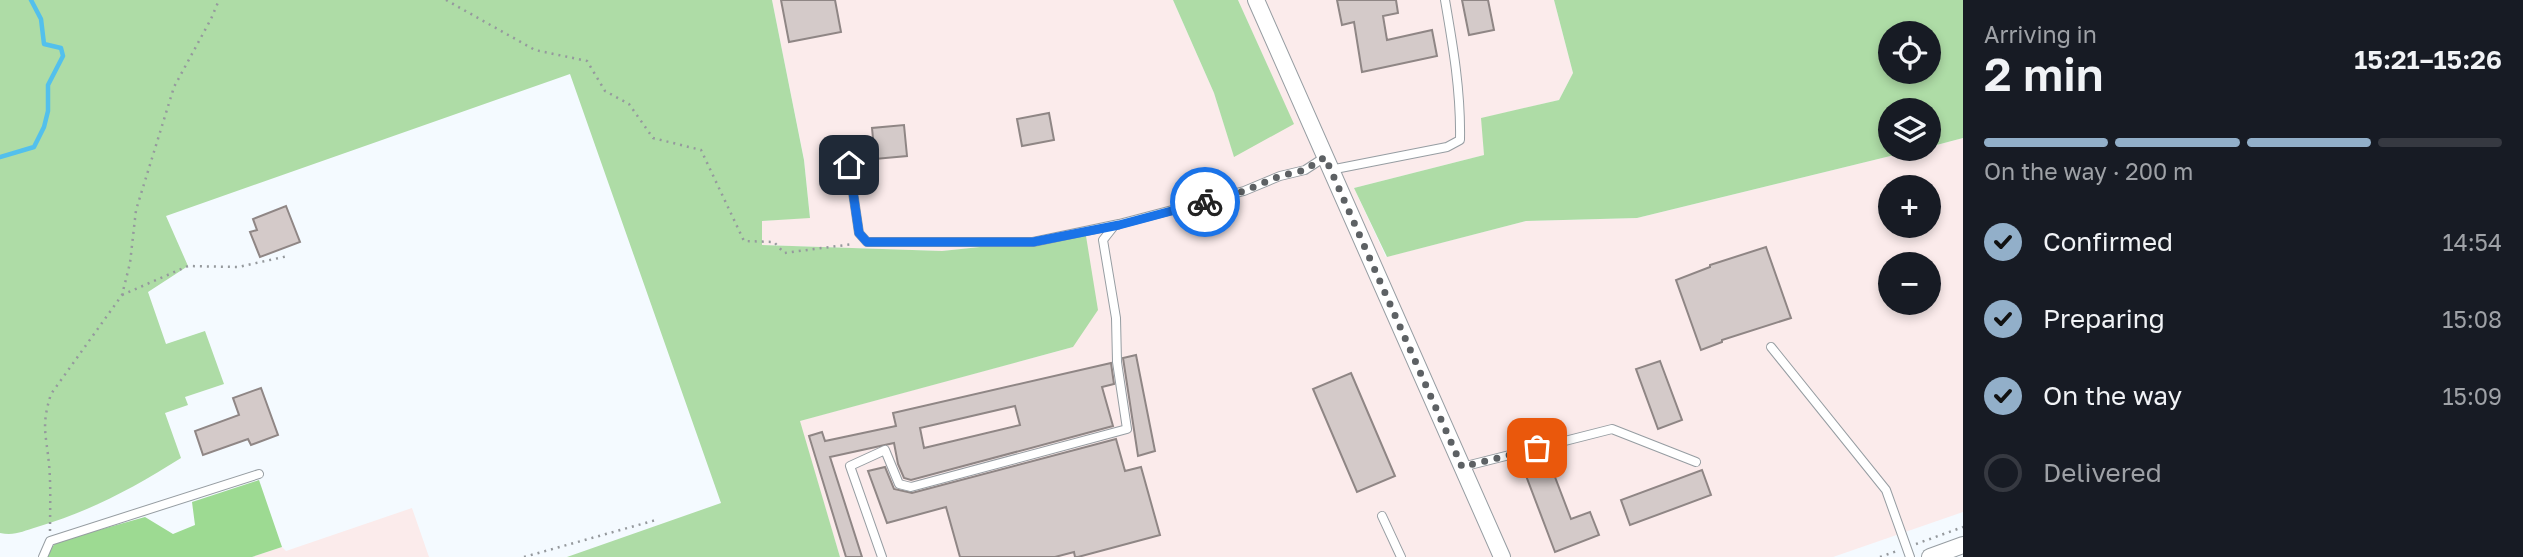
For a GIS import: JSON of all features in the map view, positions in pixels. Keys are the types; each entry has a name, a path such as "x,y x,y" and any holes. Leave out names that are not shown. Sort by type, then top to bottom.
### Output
{"street":[{"path":"1256,0 1502,557"},
{"path":"1930,557 1963,545"}],"lane":[{"path":"849,165 859,233 867,242 1033,242 1114,226 1244,191 1280,176 1327,164 1447,147 1460,140 1461,114 1455,54 1445,0"},
{"path":"882,557 850,466 886,450 899,484 911,487 1127,429 1117,362 1116,318 1103,240 1114,226"},
{"path":"1771,347 1886,490 1910,557"},
{"path":"1462,467 1612,429 1696,462"},
{"path":"43,557 50,541 259,474"},
{"path":"1382,516 1401,557"}],"path":[{"path":"50,541 49,465 43,432 45,412 51,394 122,295 130,263 139,199 174,87 219,0"},
{"path":"446,0 535,50 587,61 605,91 629,104 653,138 701,150 744,241 774,242 784,253 867,242"},
{"path":"122,295 188,266 238,267 288,256"},
{"path":"524,557 656,520"},
{"path":"1880,557 1963,527"}],"shaded area":[{"path":"772,0 1173,0 1214,93 1234,156 1293,123 1238,0 1554,0 1573,73 1559,100 1482,118 1484,155 1354,188 1386,257 1526,221 1637,218 1878,159 1941,161 1941,144 1963,138 1963,512 1833,557 840,557 799,421 1073,347 1086,236 942,251 762,245 762,221 810,217 804,159"},
{"path":"412,508 429,557 252,557 282,547 286,551"}],"green space":[{"path":"0,0 772,0 804,160 810,218 762,221 762,245 942,251 1086,236 1098,310 1073,347 800,421 840,557 567,557 721,503 570,74 166,216 188,266 148,292 166,344 205,331 224,384 185,397 188,405 165,413 181,458 129,489 75,514 19,533 0,533"},
{"path":"1173,0 1238,0 1294,124 1234,157 1214,93"},
{"path":"1554,0 1963,0 1963,138 1941,144 1941,98 1878,98 1878,159 1637,218 1526,221 1387,257 1354,188 1484,155 1481,118 1559,100 1573,73"},
{"path":"259,480 282,547 252,557 45,557 56,542 145,517 173,534 195,525 192,502"}],"building":[{"path":"781,0 835,0 841,32 789,42"},
{"path":"1337,0 1396,0 1398,13 1383,16 1387,40 1432,30 1437,56 1362,72 1354,22 1342,25"},
{"path":"1462,0 1488,0 1494,30 1469,35"},
{"path":"1049,113 1054,140 1022,146 1017,119"},
{"path":"904,125 907,156 875,159 872,128"},
{"path":"286,206 300,242 260,257 250,232 257,230 253,219"},
{"path":"1766,247 1791,318 1722,340 1701,350 1676,280 1710,265"},
{"path":"1136,355 1155,451 1138,456 1123,358"},
{"path":"1660,361 1682,420 1658,429 1636,369"},
{"path":"1111,363 1114,384 1102,387 1113,426 911,480 904,478 894,443 830,457 862,557 846,557 809,436 822,432 825,441 896,426 893,413","holes":["1015,406 1020,425 924,448 920,428"]},
{"path":"1351,373 1395,476 1357,492 1313,389"},
{"path":"261,388 278,435 251,445 248,439 203,455 195,431 239,415 233,398"},
{"path":"1116,439 1125,471 1141,467 1160,535 1078,557 1075,557 1074,552 1055,557 960,557 946,507 887,523 868,471 885,467 894,489 912,493"},
{"path":"1550,464 1571,519 1590,512 1599,535 1555,552 1525,473"},
{"path":"1702,470 1711,495 1630,525 1621,500"}],"waterway":[{"path":"0,157 34,147 48,111 48,85 63,56 61,48 44,44 41,19 31,0"}],"way so far":[{"path":"1205,202 1305,170 1325,157 1462,467 1537,448"}],"route":[{"path":"849,165 859,233 867,242 1033,242 1119,225 1205,202"}]}
